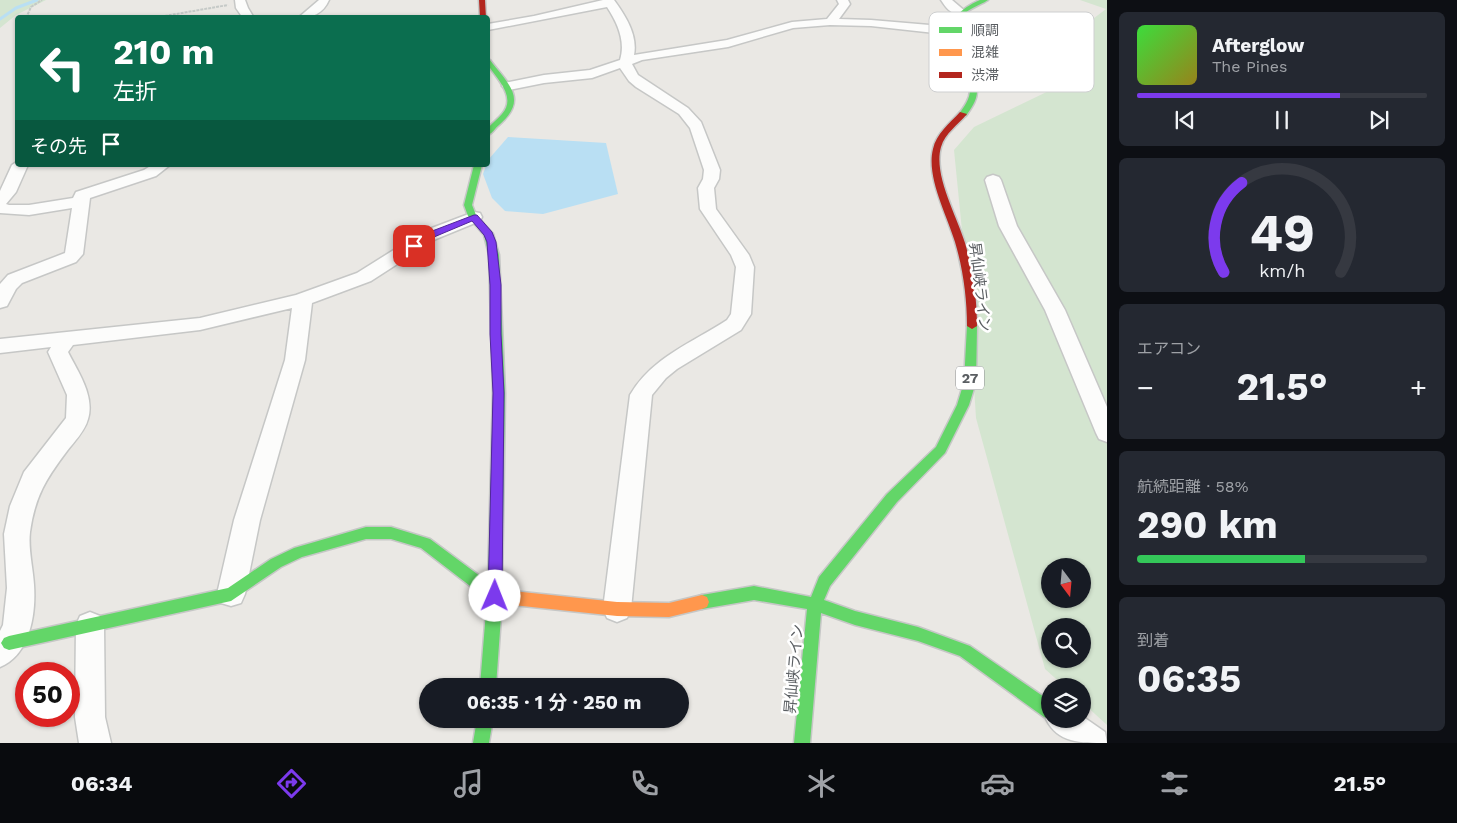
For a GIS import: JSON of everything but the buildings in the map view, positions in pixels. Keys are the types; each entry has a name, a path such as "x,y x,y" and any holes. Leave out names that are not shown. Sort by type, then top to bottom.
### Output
{"main road":[{"path":"482,0 483,15"},
{"path":"960,12 985,0"},
{"path":"490,63 509,86 512,94 511,105 505,117 490,128"},
{"name":"昇仙峡ライン","path":"802,743 815,604 824,582 892,498 940,450 962,405 970,382 972,320 966,270 961,244 935,166 935,154 938,142 972,101 974,92"},
{"path":"478,167 468,205 492,242 496,285 495,334 498,393 495,596 489,678"},
{"path":"4,648 90,625 231,594 276,563 299,552 366,534 391,532 425,543 495,596 617,609 669,610 718,598 754,594 815,604 855,618 918,634 965,651 1041,705"},
{"path":"481,743 484,728"}],"street":[{"path":"307,15 322,4 324,0"},
{"path":"830,22 845,4 842,0"},
{"path":"946,0 952,8 960,12"},
{"path":"241,2 248,15"},
{"path":"490,27 530,21 609,2 626,32 629,50 625,62 629,72 691,118 712,170 711,179 706,188 708,210 740,255 745,266 741,314 734,325 662,370 647,383 641,395 617,609"},
{"path":"509,86 544,79 592,74 658,53 728,43 778,28 830,22 871,23 929,29"},
{"path":"0,201 8,192 19,167"},
{"path":"0,302 8,286 15,280 70,258 74,254 82,195 150,173 159,167"},
{"path":"993,180 1008,226 1055,310 1107,434"},
{"path":"0,217 26,210 81,201"},
{"path":"0,208 26,210"},
{"path":"0,346 200,324 303,299 364,277 430,235 474,217"},
{"path":"231,594 247,520 295,360 303,299"},
{"path":"4,648 18,627 21,588 18,534 23,506 33,479 72,429 77,419 78,395 58,352 67,338"},
{"path":"90,625 90,717 95,743"},
{"path":"1073,728 1094,743"}],"path":[{"path":"27,15 31,6 42,0"},
{"path":"170,15 241,2"}],"green space":[{"path":"0,0 46,0 15,15 0,28"},
{"path":"1080,0 1107,0 1107,725 1091,710 1091,678 1055,678 1045,669 1091,668 1091,618 1041,618 1041,654 976,418 968,291 954,150 974,127 1047,92 1094,92 1094,18 1106,9"}],"water":[{"path":"508,137 606,143 618,194 543,214 505,211 492,198 483,174 486,167 490,167 490,158"}],"waterway":[{"path":"0,19 16,8 37,0"}],"traffic: fast":[{"path":"963,12 985,0"},
{"path":"490,64 507,87 511,101 510,108 505,116 490,130"},
{"path":"963,114 968,108 974,92"},
{"path":"478,167 468,205 472,216 488,234 494,255 499,393 495,596 489,678"},
{"path":"802,743 809,652 815,604 824,582 892,498 941,450 963,405 970,382 972,326"},
{"path":"9,643 231,594 276,563 299,552 366,533 391,533 425,543 495,596 503,597"},
{"path":"702,602 754,593 815,604 855,618 918,634 965,651 1041,705"},
{"path":"481,743 484,728"}],"traffic: slow":[{"path":"503,597 617,609 669,610 702,602"}],"traffic: jam":[{"path":"482,0 483,15"},
{"path":"963,114 942,137 935,156 939,180 965,262 972,326"}],"route":[{"path":"414,246 430,235 474,217 492,242 496,285 495,334 498,393 495,596"}]}
